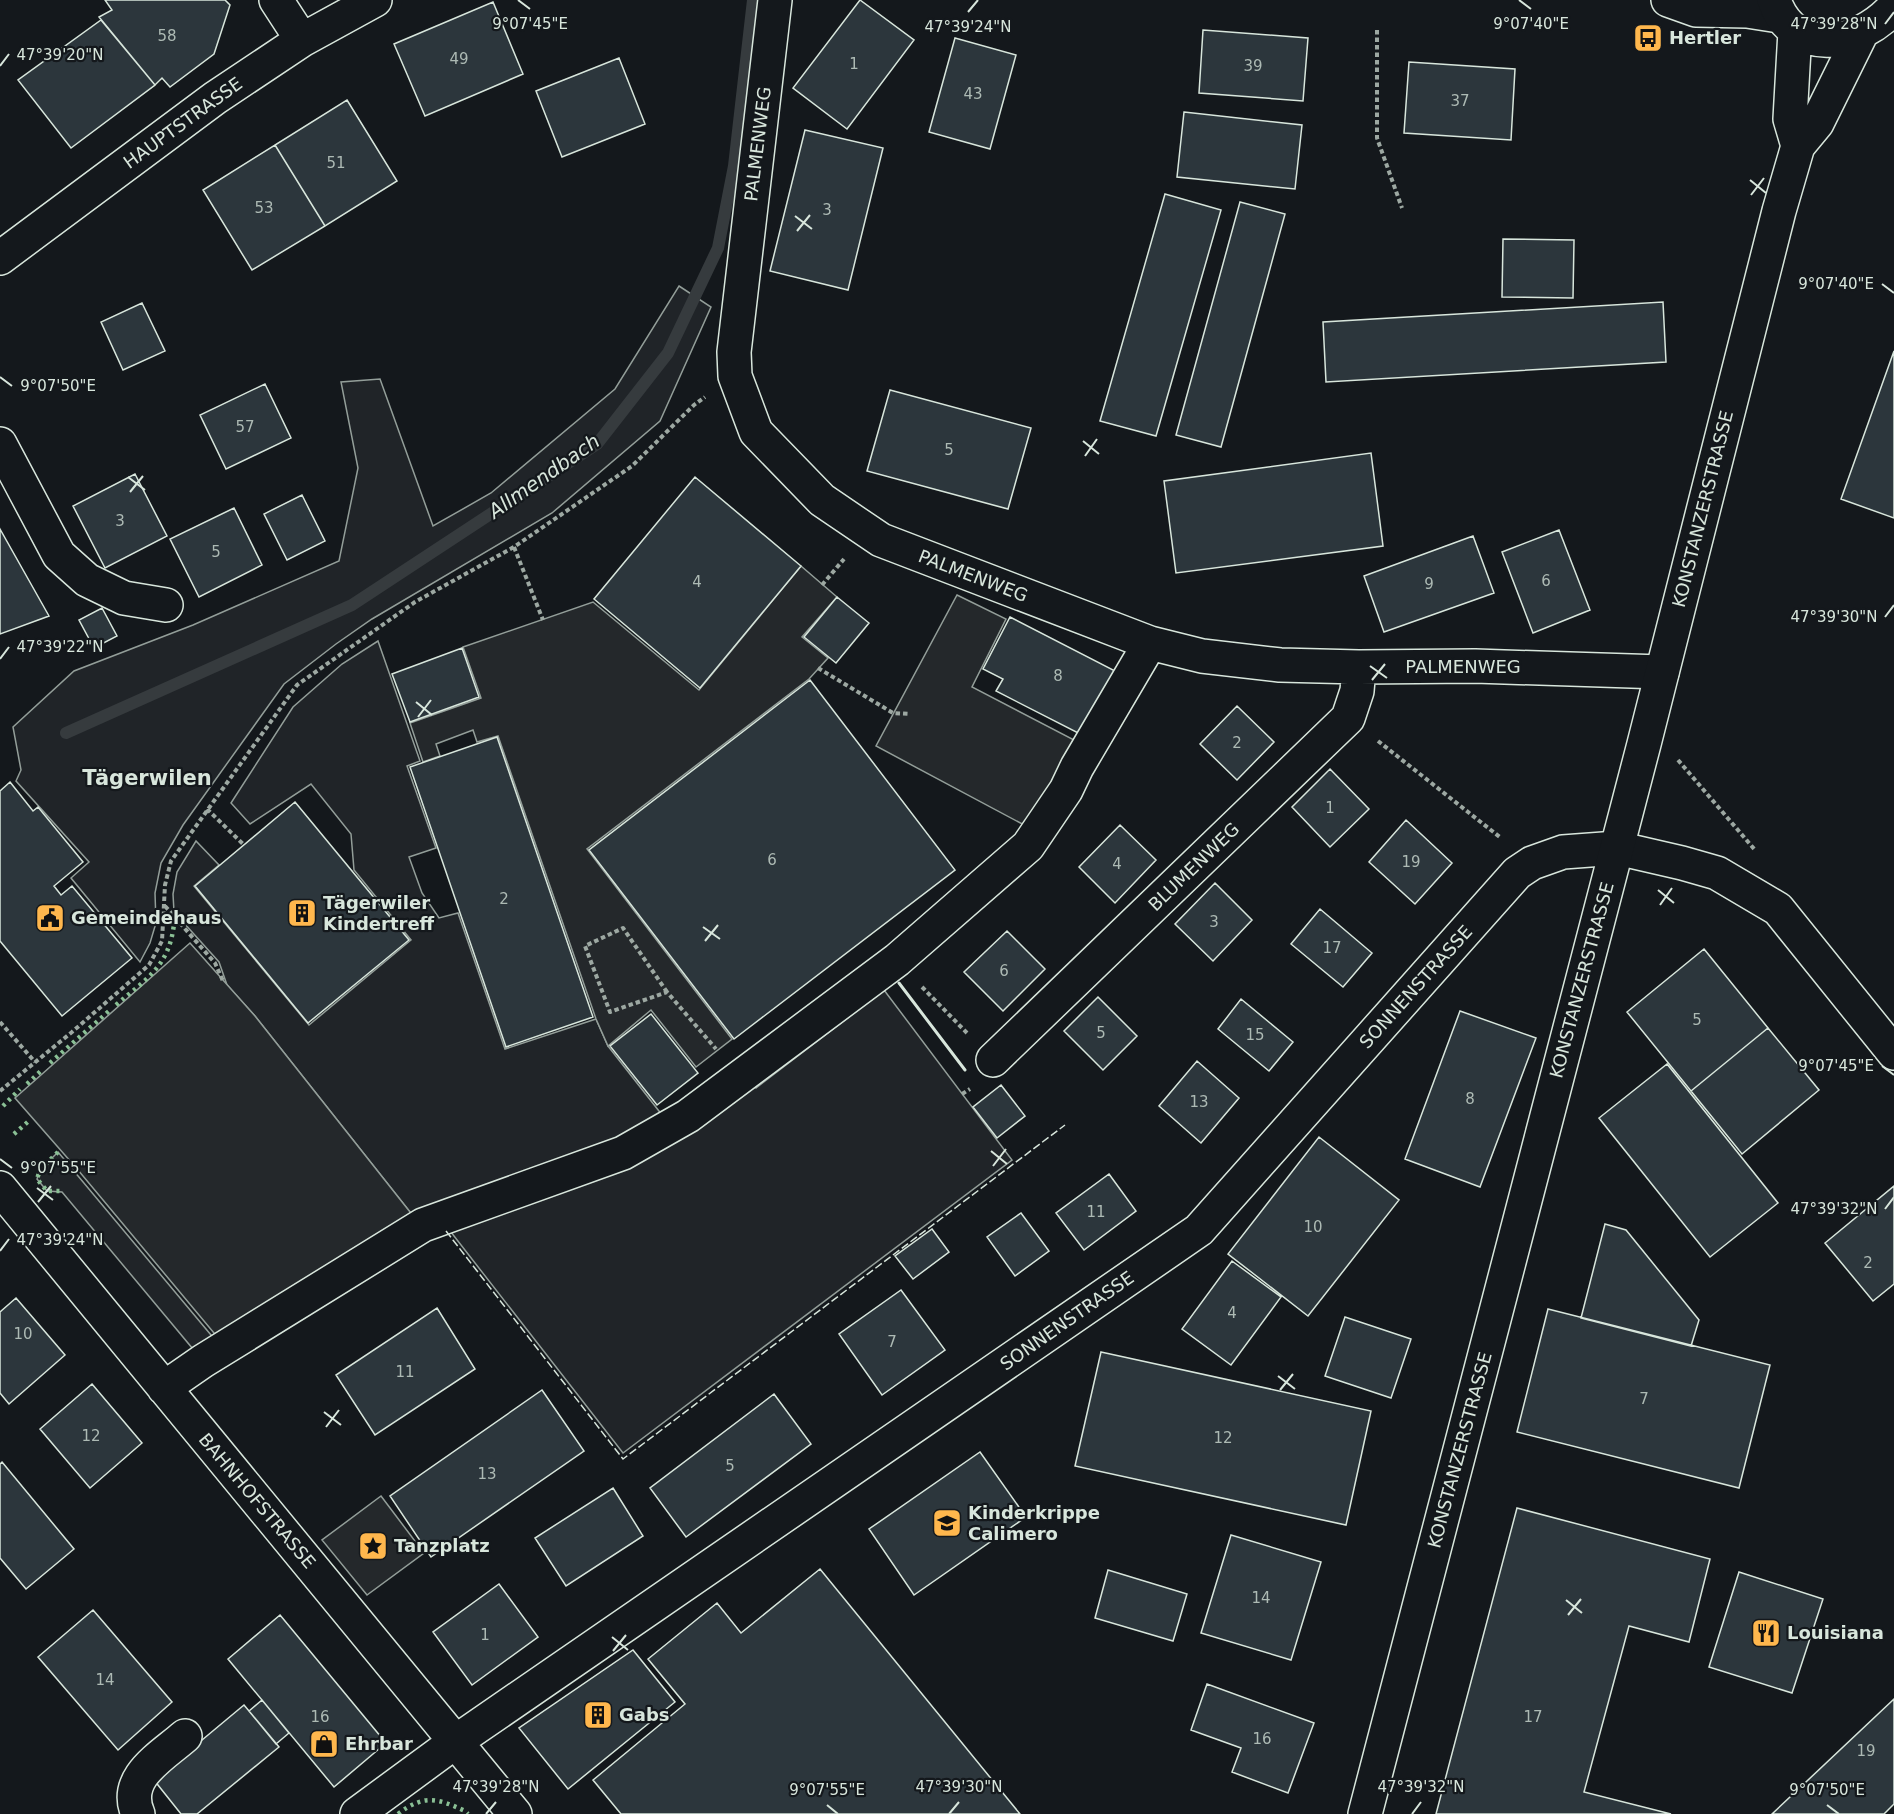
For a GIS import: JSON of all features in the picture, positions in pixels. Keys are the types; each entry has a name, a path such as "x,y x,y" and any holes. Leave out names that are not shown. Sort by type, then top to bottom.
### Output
{"street":[{"path":"276,0 302,40"},
{"name":"HAUPTSTRASSE","path":"0,258 215,98 302,40 375,0"},
{"name":"PALMENWEG","path":"775,0 734,352 735,376 756,432 822,500 881,540 1150,643 1202,656 1269,663 1359,667 1475,666 1662,672"},
{"path":"1668,0 1696,10 1748,11 1783,16 1808,38 1822,41 1843,39 1862,32 1878,22 1894,7"},
{"path":"1783,16 1790,119 1798,146"},
{"name":"KONSTANZERSTRASSE","path":"1365,1814 1617,848 1776,222 1798,146 1817,123 1862,32"},
{"path":"0,444 59,555 87,580 124,598 166,605"},
{"path":"164,1388 203,1361 423,1225 623,1153 688,1116 897,960 1028,846 1065,790 1150,643"},
{"name":"BLUMENWEG","path":"997,1056 1348,718 1357,691 1359,667"},
{"name":"SONNENSTRASSE","path":"357,1814 455,1742 1199,1230 1517,873 1532,863 1563,852 1617,848 1717,873 1778,909 1894,1053"},
{"name":"BAHNHOFSTRASSE","path":"0,1188 515,1814"},
{"path":"138,1814 133,1797 140,1775 185,1736"}],"path":[{"path":"1377,30 1377,138 1402,208"},
{"path":"0,1091 149,965 162,941 165,885 171,861 297,686 415,602 514,546 632,466 694,405 735,376"},
{"path":"514,546 543,620"},
{"path":"818,669 893,713 910,714"},
{"path":"1348,718 1504,841"},
{"path":"1677,759 1757,853"},
{"path":"207,809 244,845"},
{"path":"165,906 214,963 223,981"},
{"path":"667,992 610,1012 585,946 622,928 667,992 717,1051"},
{"path":"897,960 997,1056 1000,1068 962,1094"},
{"path":"0,1022 35,1062"}],"shaded area":[{"path":"679,286 711,307 660,421 552,513 372,619 284,684 183,825 161,863 155,893 156,923 150,943 140,962 71,878 89,862 16,781 21,770 13,727 74,671 193,625 339,561 358,468 341,382 380,379 433,526 491,493 615,389"},
{"path":"801,566 837,597 802,637 828,658 809,679 587,849 732,1039 696,1067 651,1010 608,1046 596,1019 498,736 477,742 473,730 436,744 440,756 423,762 410,723 481,698 463,647 593,602 699,690"},
{"path":"957,595 1006,619 972,687 1076,741 1026,826 876,746"},
{"path":"378,641 420,761 407,766 436,848 409,857 422,893 439,918 458,913 505,1049 596,1019 608,1046 666,1120 414,1217 255,1016 227,985 219,962 174,912 173,894 177,872 196,841 219,865 194,886 309,1025 411,940 354,870 351,834 311,784 250,824 231,803 293,707 342,664"},
{"path":"190,943 255,1016 414,1217 219,1339 15,1098"},
{"path":"884,990 1012,1160 623,1453 447,1227 750,1081 756,1088"},
{"path":"58,1152 216,1341 193,1349 62,1192 47,1191 37,1179 40,1170"},
{"name":"Tanzplatz","path":"381,1496 424,1553 367,1595 322,1540"}],"building":[{"path":"105,0 225,0 230,5 214,54 170,87 162,78 155,85 99,17 112,10"},
{"path":"860,0 914,40 847,129 793,88"},
{"path":"493,2 523,74 425,116 394,44"},
{"path":"101,20 155,85 71,148 18,80"},
{"path":"1203,30 1308,38 1303,101 1199,93"},
{"path":"955,38 1016,55 990,149 929,132"},
{"path":"619,58 645,124 562,157 536,91"},
{"path":"1409,62 1515,69 1511,140 1404,133"},
{"path":"347,100 397,181 325,226 275,145"},
{"path":"1184,112 1302,125 1295,189 1177,177"},
{"path":"805,130 883,148 848,290 770,271"},
{"path":"275,145 325,226 252,270 203,190"},
{"path":"1165,194 1221,210 1156,436 1100,421"},
{"path":"1240,202 1285,214 1221,447 1176,435"},
{"path":"1503,239 1574,240 1573,298 1502,297"},
{"path":"1663,302 1666,362 1326,382 1323,322"},
{"path":"142,303 165,351 123,370 101,322"},
{"path":"1894,351 1894,518 1841,499"},
{"path":"265,384 291,438 226,469 200,415"},
{"path":"890,390 1031,428 1008,509 867,471"},
{"path":"1371,453 1383,546 1176,573 1164,481"},
{"path":"135,474 167,536 105,568 73,506"},
{"path":"695,477 801,566 700,688 594,599"},
{"path":"302,495 325,541 287,560 264,514"},
{"path":"234,508 262,565 199,597 170,539"},
{"path":"0,529 49,616 0,634"},
{"path":"1559,530 1590,610 1533,633 1502,552"},
{"path":"1473,536 1494,593 1384,632 1364,576"},
{"path":"837,597 869,623 836,663 804,637"},
{"path":"102,608 117,636 94,648 79,620"},
{"path":"1010,617 1119,673 1086,737 996,691 1003,679 983,669"},
{"path":"462,648 479,697 410,722 392,674"},
{"path":"810,680 955,870 734,1039 589,850"},
{"path":"1237,706 1274,742 1237,780 1200,744"},
{"path":"497,737 593,1017 506,1047 410,767"},
{"path":"1330,769 1369,809 1330,847 1292,807"},
{"name":"Gemeindehaus","path":"10,782 33,811 38,807 83,862 54,886 61,895 72,886 132,958 62,1016 0,941 0,791"},
{"name":"Tägerwiler Kindertreff","path":"295,802 409,940 308,1023 195,886"},
{"path":"1406,820 1452,863 1415,904 1369,862"},
{"path":"1120,825 1156,860 1115,903 1079,867"},
{"path":"1215,883 1252,920 1213,961 1175,924"},
{"path":"1320,909 1372,953 1343,987 1291,944"},
{"path":"1007,931 1045,969 1003,1011 964,972"},
{"path":"1704,949 1768,1028 1691,1091 1627,1012"},
{"path":"1098,997 1137,1036 1103,1070 1064,1031"},
{"path":"1241,999 1293,1042 1269,1071 1218,1029"},
{"path":"1460,1011 1536,1038 1480,1187 1405,1159"},
{"path":"651,1014 698,1073 657,1105 610,1046"},
{"path":"1768,1028 1819,1090 1742,1154 1691,1091"},
{"path":"1197,1061 1239,1098 1201,1143 1159,1106"},
{"path":"1667,1064 1778,1203 1710,1257 1599,1118"},
{"path":"1001,1085 1025,1116 997,1138 973,1107"},
{"path":"1319,1137 1399,1200 1308,1316 1228,1254"},
{"path":"1109,1174 1136,1211 1084,1250 1056,1213"},
{"path":"1894,1186 1894,1284 1873,1301 1825,1243"},
{"path":"1021,1213 1049,1251 1015,1276 987,1237"},
{"path":"1605,1224 1626,1230 1699,1320 1691,1346 1581,1318"},
{"path":"932,1229 949,1252 913,1279 895,1256"},
{"path":"1232,1261 1281,1297 1231,1365 1182,1329"},
{"path":"901,1290 945,1350 882,1395 839,1334"},
{"path":"16,1298 65,1355 9,1404 0,1393 0,1312"},
{"path":"437,1308 475,1369 375,1435 336,1375"},
{"path":"1548,1309 1770,1365 1739,1488 1517,1432"},
{"path":"1345,1317 1411,1339 1391,1398 1325,1376"},
{"path":"1101,1352 1371,1411 1346,1525 1075,1466"},
{"path":"92,1384 142,1443 90,1488 40,1429"},
{"path":"542,1390 584,1451 431,1557 390,1496"},
{"path":"774,1394 811,1444 686,1537 650,1488"},
{"name":"Kinderkrippe Calimero","path":"980,1452 1026,1517 914,1595 869,1529"},
{"path":"2,1462 74,1549 26,1589 0,1558 0,1464"},
{"path":"613,1488 643,1536 566,1586 535,1538"},
{"path":"1517,1508 1710,1559 1689,1642 1629,1626 1584,1792 1671,1814 1436,1814"},
{"path":"1231,1535 1321,1562 1291,1660 1201,1633"},
{"path":"820,1569 1020,1814 621,1814 593,1780 685,1704 648,1659 717,1603 741,1633"},
{"path":"1108,1570 1187,1594 1173,1641 1095,1618"},
{"name":"Louisiana","path":"1739,1572 1823,1599 1792,1693 1709,1667"},
{"path":"499,1584 538,1637 472,1685 433,1632"},
{"path":"93,1610 172,1702 118,1750 38,1657"},
{"path":"280,1615 386,1743 334,1787 228,1659"},
{"name":"Gabs","path":"633,1650 675,1702 568,1789 519,1728"},
{"path":"1207,1684 1314,1723 1288,1793 1232,1772 1241,1748 1191,1730"},
{"path":"1894,1699 1894,1804 1884,1814 1772,1814"},
{"path":"262,1700 289,1733 276,1744 249,1711"},
{"path":"244,1705 279,1747 197,1814 181,1814 154,1780"}],"waterway":[{"name":"Allmendbach","path":"66,733 352,605 597,444 668,353 718,248 734,166 753,0"}],"hedge":[{"path":"116,1005 146,979 161,962 167,951 174,924"},
{"path":"50,1063 109,1011"},
{"path":"27,1084 43,1069"},
{"path":"3,1106 20,1089"},
{"path":"14,1134 30,1120"},
{"path":"58,1152 40,1170 37,1179 47,1191 62,1191"},
{"path":"398,1814 416,1803 431,1800 446,1803 468,1814"}],"fence":[{"path":"446,1231 623,1459 1065,1125"}],"wall":[{"path":"899,983 965,1070"}],"place":[{"name":"Hertler","path":"1648,38"},
{"name":"Tägerwiler Kindertreff","path":"302,913"},
{"name":"Gemeindehaus","path":"50,918"},
{"name":"Kinderkrippe Calimero","path":"947,1523"},
{"name":"Tanzplatz","path":"373,1546"},
{"name":"Louisiana","path":"1766,1633"},
{"name":"Gabs","path":"598,1715"},
{"name":"Ehrbar","path":"324,1744"}],"district":[{"name":"Tägerwilen","path":"147,778"}]}
